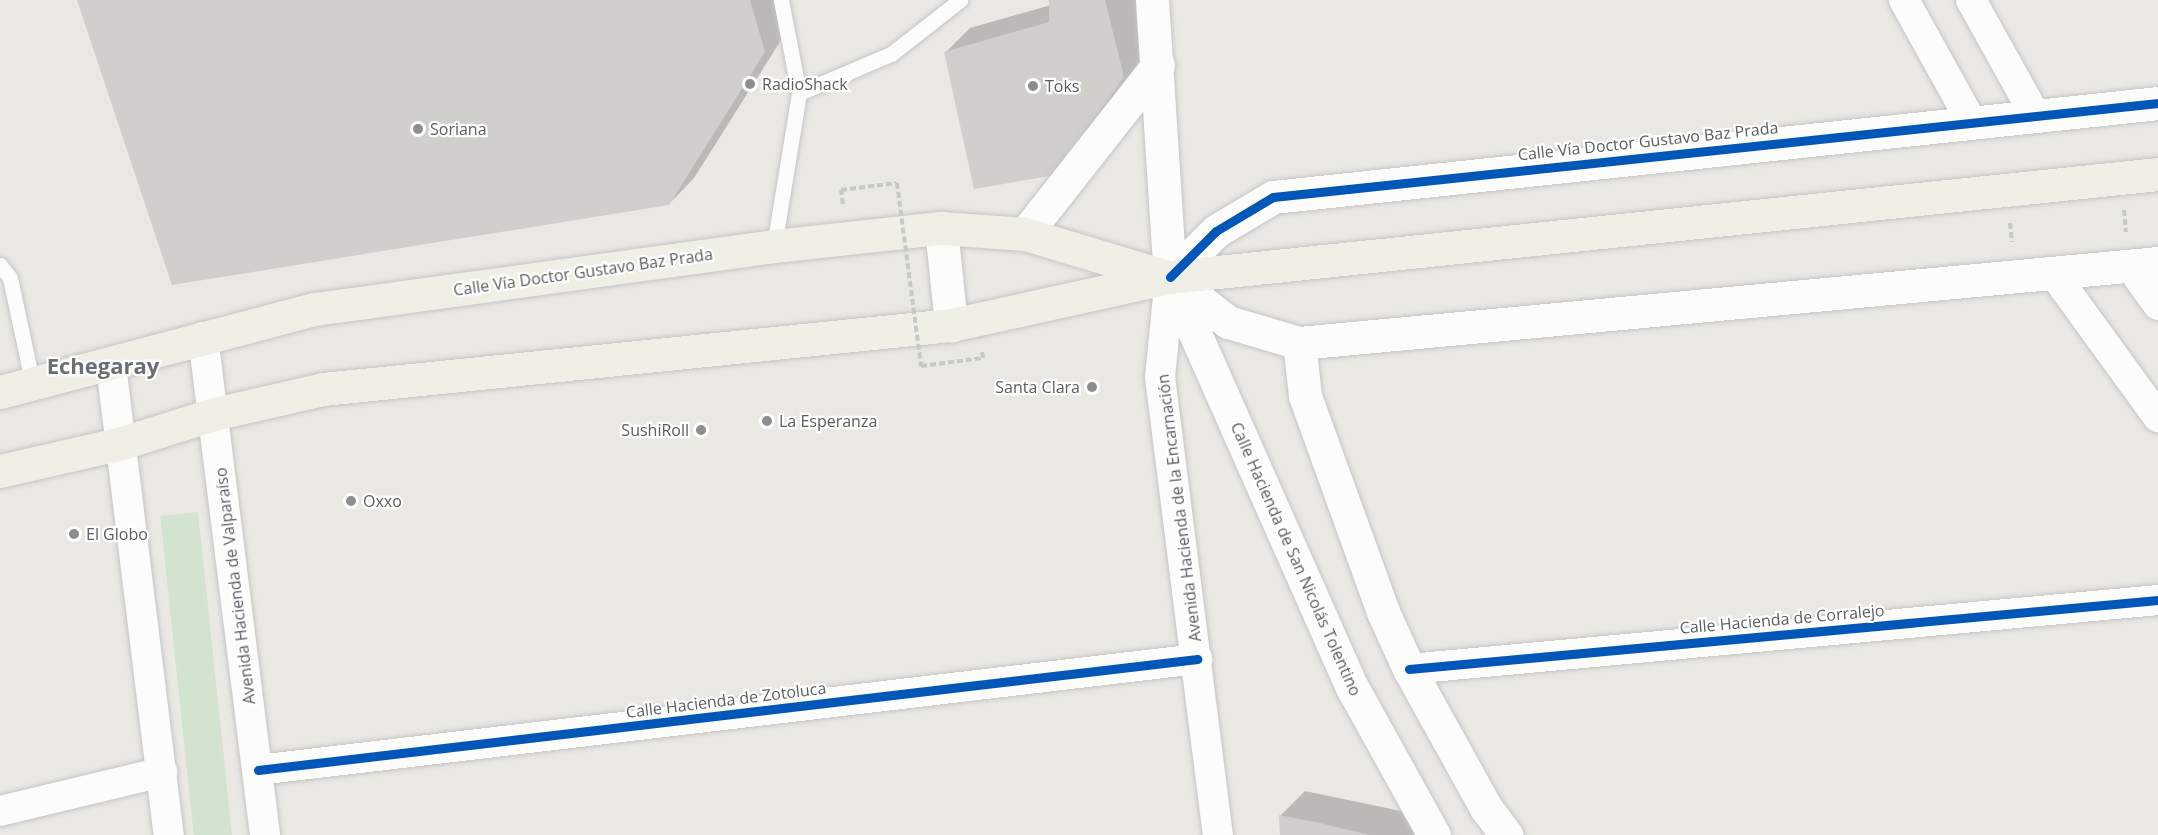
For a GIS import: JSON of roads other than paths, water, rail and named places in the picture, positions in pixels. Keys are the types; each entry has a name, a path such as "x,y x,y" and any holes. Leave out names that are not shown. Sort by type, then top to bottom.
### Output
{"main road":[{"name":"Calle Vía Doctor Gustavo Baz Prada","path":"0,471 122,443 214,414 323,389 951,325 1170,277 2158,174"},
{"name":"Calle Vía Doctor Gustavo Baz Prada","path":"0,392 111,365 203,337 315,309 774,246 941,228 1025,234 1170,277"}],"street":[{"name":"Avenida Hacienda de la Encarnación","path":"1152,0 1158,64 1170,277 1160,377 1218,835"},
{"path":"1904,0 1971,121"},
{"path":"1971,0 2035,115"},
{"path":"1025,234 1158,64"},
{"name":"Calle Vía Doctor Gustavo Baz Prada","path":"2144,265 1299,343 1228,322 1170,277 1216,231 1273,197 1971,121 2158,103"},
{"path":"941,228 951,325"},
{"path":"2144,265 2158,305"},
{"path":"2054,274 2158,417"},
{"name":"Calle Hacienda de San Nicolás Tolentino","path":"1170,277 1353,689 1434,835"},
{"name":"Avenida Hacienda de Valparaíso","path":"203,337 265,835"},
{"path":"1299,343 1305,396 1383,612 1409,669 1486,808 1506,835"},
{"path":"111,365 169,835"},
{"name":"Calle Hacienda de Corralejo","path":"1409,669 2158,600"},
{"name":"Calle Hacienda de Zotoluca","path":"258,770 1197,659"},
{"path":"0,811 162,772"}],"lane":[{"path":"774,246 799,93 781,0"},
{"path":"799,93 891,54 960,0"},
{"path":"0,265 10,278 33,385"}],"place":[{"name":"RadioShack","path":"750,84"},
{"name":"Toks","path":"1033,86"},
{"name":"Soriana","path":"418,129"},
{"name":"Santa Clara","path":"1092,387"},
{"name":"La Esperanza","path":"767,421"},
{"name":"SushiRoll","path":"701,430"},
{"name":"Oxxo","path":"351,501"},
{"name":"El Globo","path":"74,534"}],"district":[{"name":"Echegaray","path":"103,366"}]}
